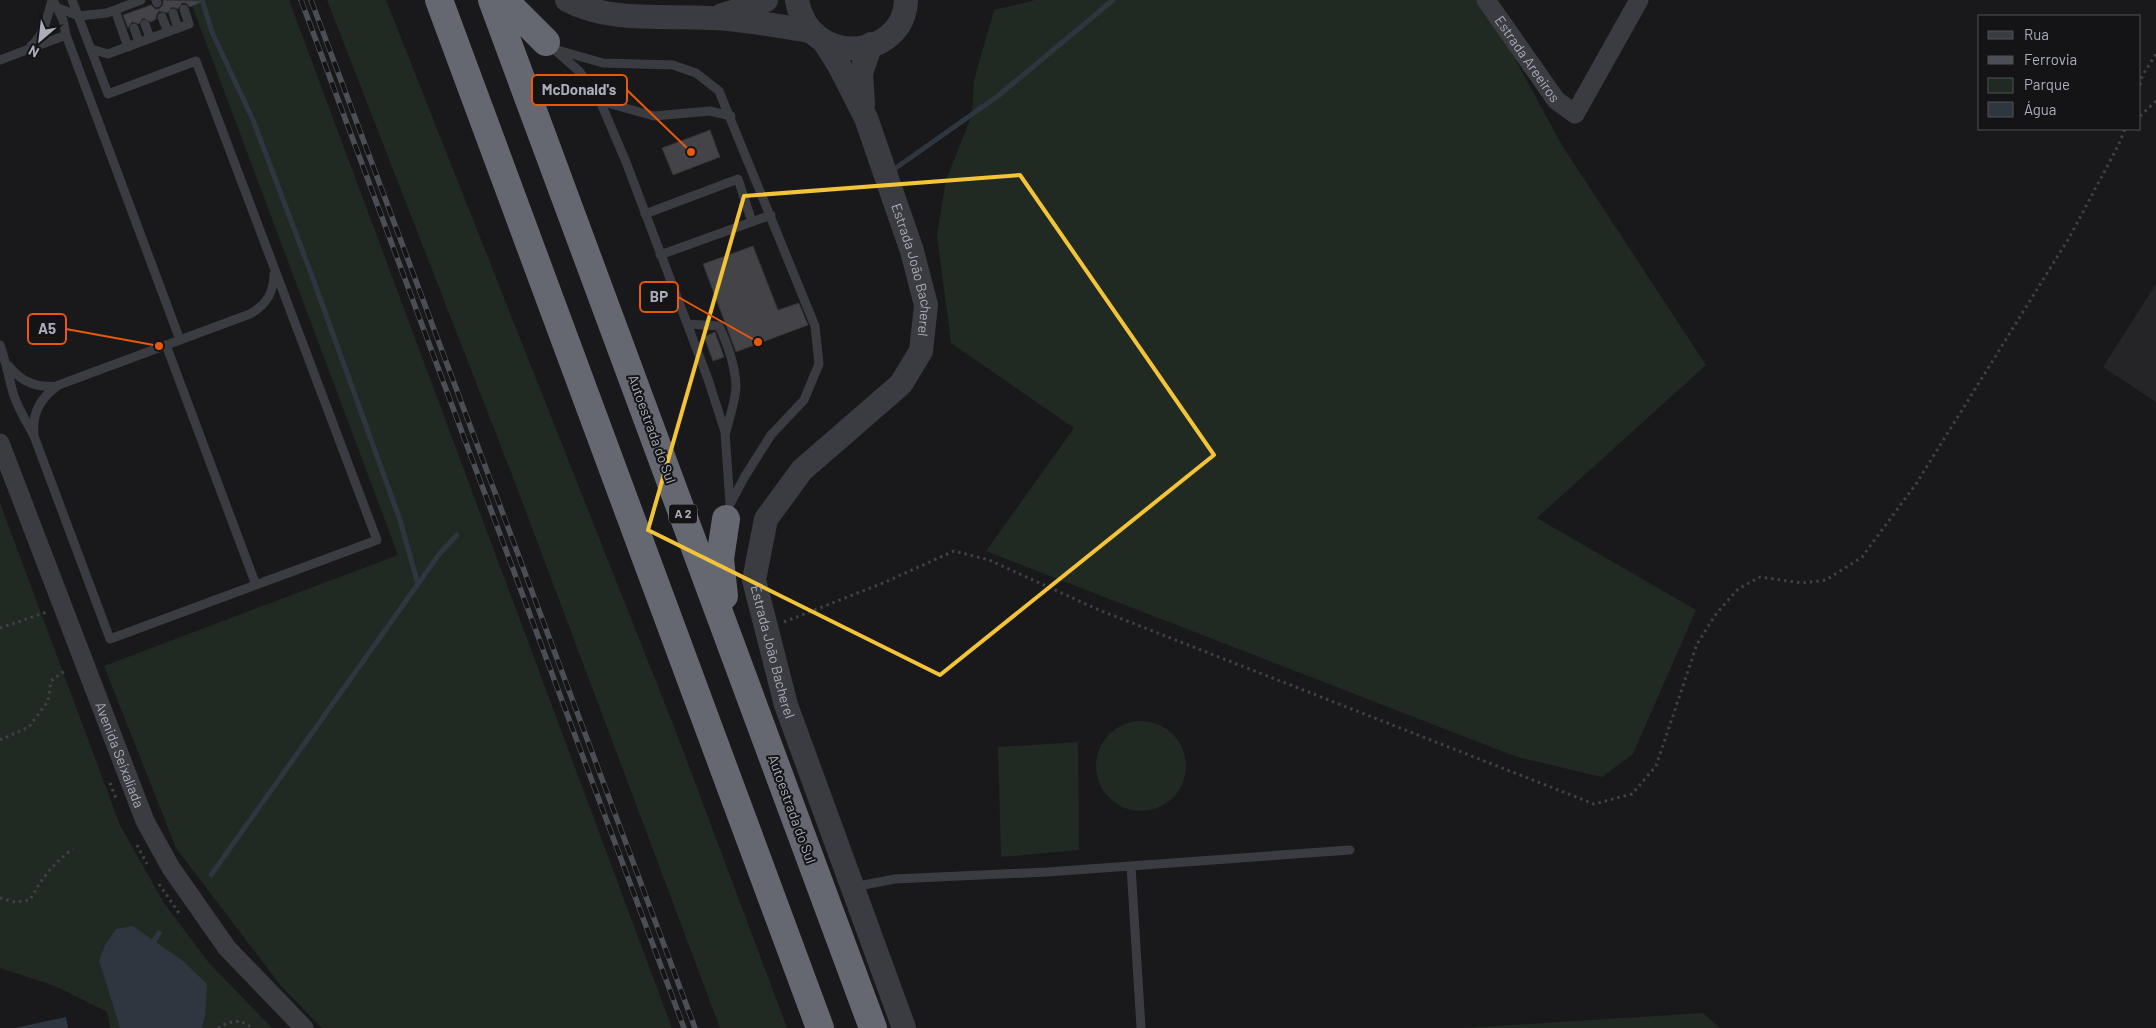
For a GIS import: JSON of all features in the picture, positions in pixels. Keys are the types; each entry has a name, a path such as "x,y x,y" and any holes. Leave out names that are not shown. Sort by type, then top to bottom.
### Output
{"highway":[{"path":"439,0 820,1028"},
{"name":"Autoestrada do Sul","path":"492,0 873,1028"},
{"path":"504,0 550,45"},
{"path":"728,511 720,559 725,602 743,675"}],"street":[{"path":"567,0 580,7 623,15 713,18 818,37 840,48 860,49 883,40 898,25 908,2"},
{"path":"713,18 754,6 766,0"},
{"name":"Estrada João Bacherel","path":"797,0 802,18 840,67 866,118 912,251 926,305 921,352 901,384 802,470 766,519 754,580 786,705 904,1028"},
{"name":"Estrada Areeiros","path":"1486,0 1556,100 1575,114 1639,0"},
{"name":"Estrada João Bacherel","path":"866,118 862,93 862,74 871,44"},
{"name":"Avenida Seixalíada","path":"0,443 145,821 171,868 227,948 304,1028"}],"lane":[{"path":"0,345 7,364 13,393 34,436 110,639 377,540 196,61 108,94 72,0"},
{"path":"54,3 79,16 107,13 114,10 127,10 139,4"},
{"path":"54,3 180,340"},
{"path":"24,51 40,37 54,3"},
{"path":"92,49 108,54 189,24 184,9"},
{"path":"114,10 128,47"},
{"path":"172,13 178,28"},
{"path":"162,17 168,32"},
{"path":"145,24 150,38"},
{"path":"134,28 139,42"},
{"path":"0,60 66,35"},
{"path":"550,45 580,72 600,101 646,214 708,379 725,434 728,511"},
{"path":"550,45 603,63 673,65 696,73 720,91 815,326 819,364 804,400 771,435 745,476 728,511"},
{"path":"600,101 654,116 710,111 731,116"},
{"path":"646,214 738,179 752,222"},
{"path":"660,255 771,215"},
{"path":"7,364 20,378 28,383 47,387 56,386 180,340 258,310 271,294 274,284 272,265"},
{"path":"687,324 719,326 732,359 736,387 725,434"},
{"path":"166,345 256,585"},
{"path":"34,436 33,426 37,408 42,399 56,386"},
{"path":"852,887 894,879 1130,866 1350,850"},
{"path":"1130,866 1140,1028"}],"path":[{"path":"2141,80 2156,54"},
{"path":"2141,115 2156,101"},
{"path":"766,628 883,583 954,551 989,560 1100,610 1594,804 1632,794 1656,766 1697,644 1716,614 1738,590 1760,577 1802,583 1826,580 1862,557 1916,484 2069,238 2125,130"},
{"path":"0,628 63,607"},
{"path":"0,740 29,727 48,700 52,681 67,669"},
{"path":"0,898 15,902 30,900 40,882 55,862 73,849"},
{"path":"218,1028 227,1023 240,1021 253,1028"}],"highlighted area":[{"path":"1020,175 1214,455 940,675 648,530 744,196"}],"shaded area":[{"path":"2156,284 2156,402 2103,367"}],"green space":[{"path":"190,0 289,0 672,1028 322,1028 281,986 176,848 104,666 398,555"},
{"path":"327,0 386,0 680,742 787,1028 720,1028 514,480"},
{"path":"1035,0 1477,0 1497,26 1563,147 1706,365 1537,518 1696,610 1633,754 1602,777 1517,757 986,551 1074,428 951,343 937,235 946,180 972,115 974,80 994,10"},
{"path":"0,503 120,825 164,903 209,963 272,1028 202,1028 205,1016 99,961 120,1028 110,1028 107,1012 55,986 0,968"},
{"path":"1141,721 1158,725 1173,734 1182,749 1186,766 1182,783 1173,798 1158,807 1141,811 1124,807 1109,798 1100,783 1096,766 1100,749 1109,734 1124,725"},
{"path":"1078,742 1079,850 1001,857 998,747"},
{"path":"1703,1013 1720,1028 1462,1028"}],"water":[{"path":"133,926 183,961 207,984 205,1016 202,1028 120,1028 99,961 105,945 116,929"},
{"path":"66,1017 68,1028 15,1028"}],"building":[{"path":"163,0 204,1 190,7 186,3 182,3 178,9 172,7 167,13 159,11 156,19 151,22 143,18 139,24 132,22 128,28 123,15 151,5 155,9 159,9 163,5"},
{"path":"710,130 720,157 673,175 662,148"},
{"path":"753,246 778,310 799,303 808,325 736,352 703,264"},
{"path":"715,332 724,357 713,361 704,337"}],"waterway":[{"path":"202,0 212,32 253,120 312,276 400,520 418,584"},
{"path":"893,170 998,96 1113,0"},
{"path":"211,875 440,553 457,535"},
{"path":"151,945 159,933"}],"railway":[{"path":"301,0 684,1028"},
{"path":"311,0 695,1028"}],"place":[{"name":"McDonald's","path":"691,152"},
{"name":"BP","path":"758,342"},
{"name":"A5","path":"159,346"}]}
